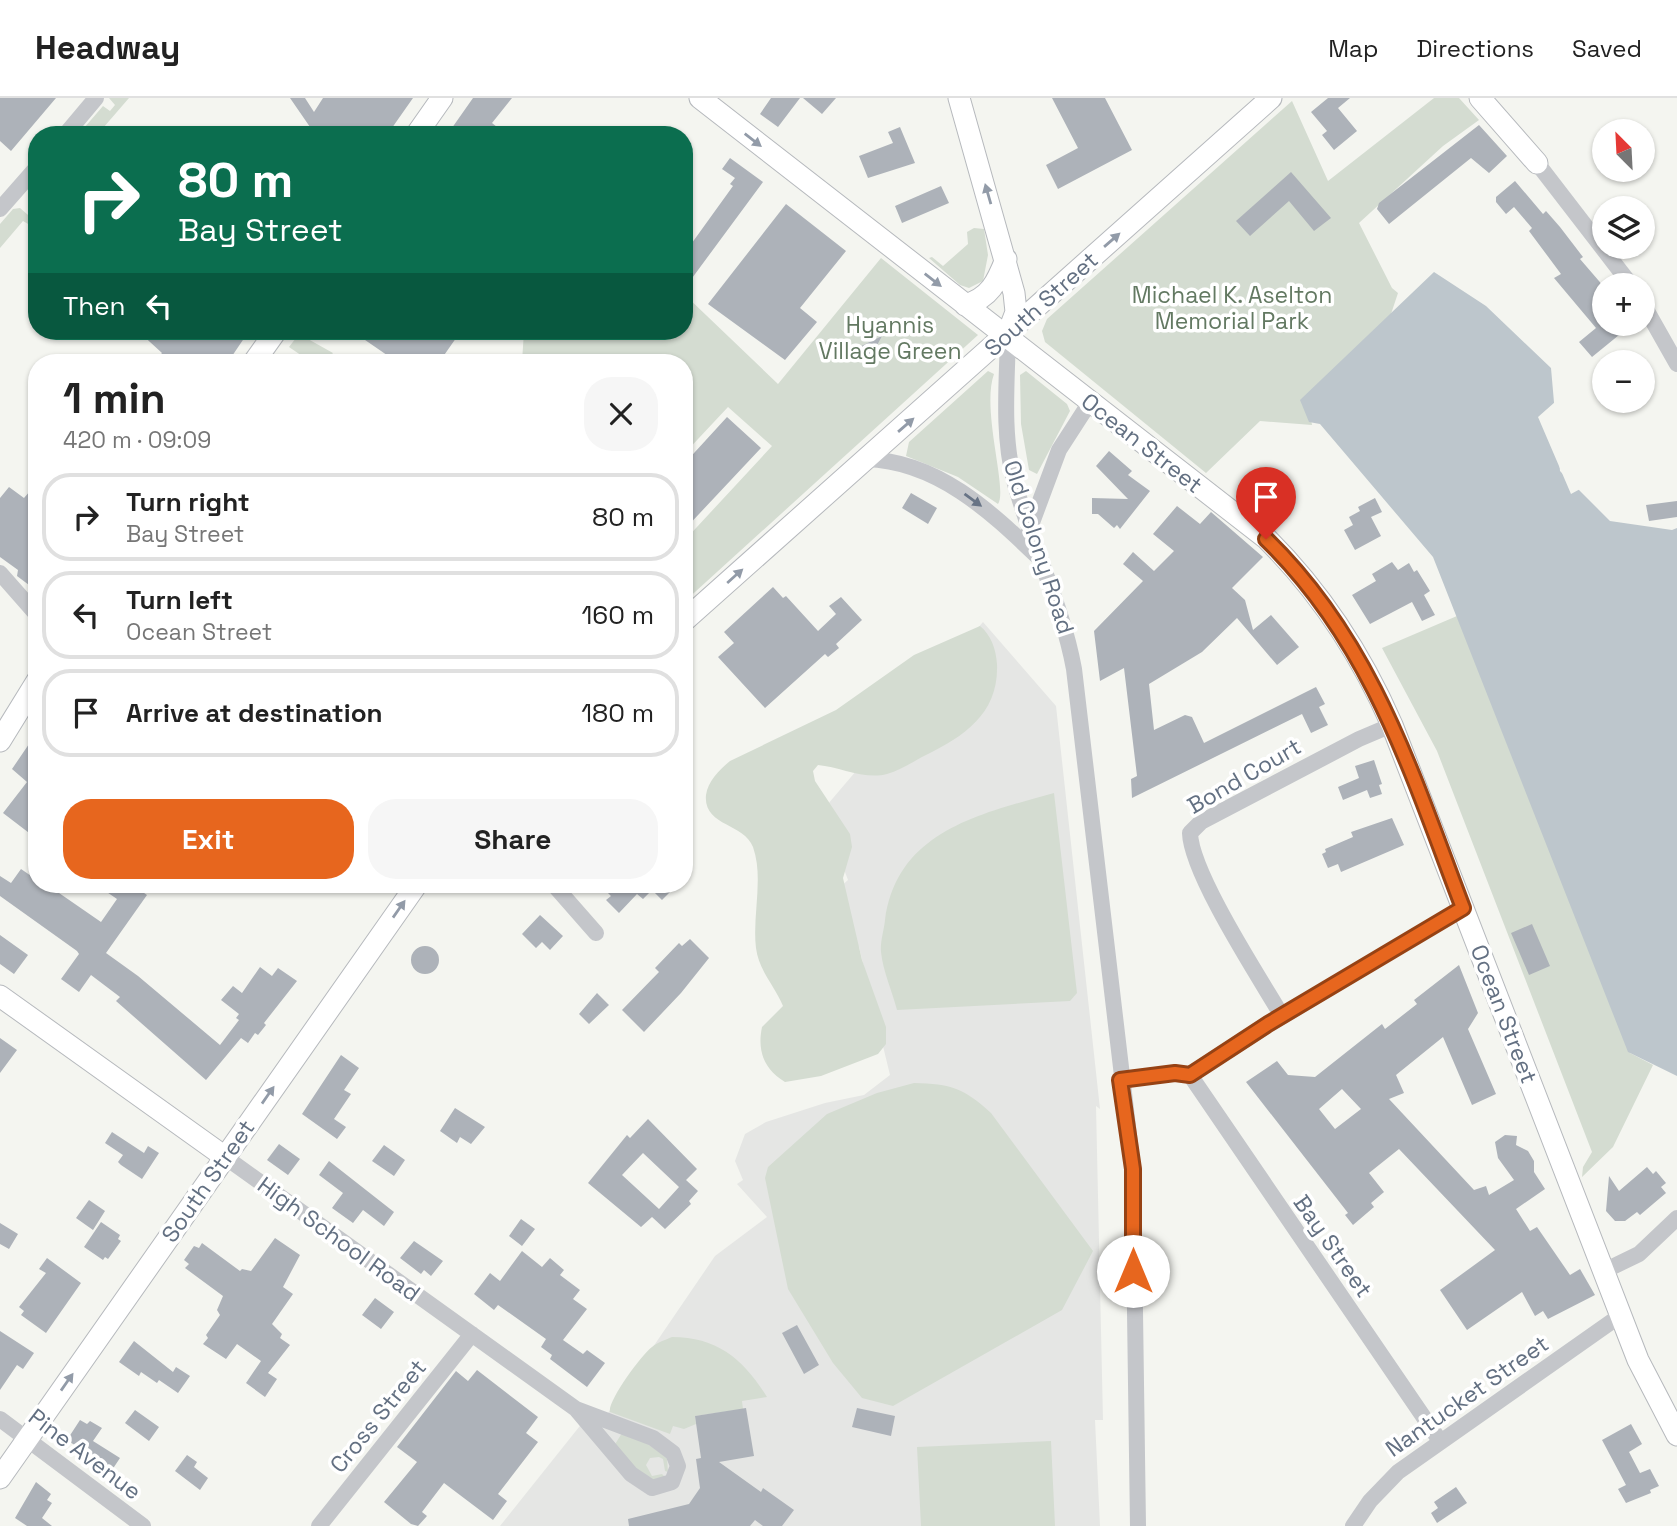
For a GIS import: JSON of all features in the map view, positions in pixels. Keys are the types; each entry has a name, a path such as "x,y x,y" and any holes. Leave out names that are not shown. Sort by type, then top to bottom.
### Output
{"main road":[{"path":"422,126 442,98"},
{"name":"Ocean Street","path":"700,98 1266,539 1299,573 1360,657 1392,725 1646,1379 1677,1435"},
{"name":"Old Colony Road","path":"959,98 1006,259 1016,305 1007,335"},
{"name":"South Street","path":"693,613 1271,98"},
{"path":"1480,98 1537,163"},
{"path":"965,305 979,300 992,289 1006,259"},
{"path":"0,741 28,696"},
{"name":"South Street","path":"0,1478 411,893"},
{"name":"High School Road","path":"0,996 225,1157"}],"street":[{"path":"73,126 96,98"},
{"path":"1537,163 1622,273"},
{"path":"0,209 28,177"},
{"path":"1655,325 1677,364"},
{"name":"Old Colony Road","path":"1007,335 1007,435 1013,478 1061,611 1074,669 1120,1080 1133,1169 1138,1526"},
{"path":"1030,528 1059,450 1090,402"},
{"path":"866,459 890,460 945,482 994,515 1042,561"},
{"path":"0,573 28,605"},
{"name":"Bond Court","path":"1282,1016 1210,888 1196,859 1191,833 1212,816 1392,725"},
{"path":"561,893 596,933"},
{"path":"1120,1080 1175,1073 1190,1075 1282,1016 1463,908"},
{"name":"Bay Street","path":"1190,1075 1440,1441"},
{"name":"High School Road","path":"225,1157 576,1409 631,1474 652,1488 672,1482 678,1466 670,1450 653,1438 576,1409"},
{"path":"1604,1271 1639,1254 1677,1218"},
{"name":"Nantucket Street","path":"1353,1526 1382,1486 1440,1441 1621,1315"},
{"name":"Cross Street","path":"319,1526 472,1334"},
{"name":"Pine Avenue","path":"0,1419 143,1526"}],"shaded area":[{"path":"1434,272 1486,306 1551,368 1560,471 1610,521 1672,530 1677,528 1677,1076 1628,1052 1433,557 1320,424 1309,422 1300,400"},
{"path":"983,622 1056,706 1100,1109 1096,1106 1103,1420 1095,1420 1100,1526 500,1526 587,1417 608,1413 715,1256 767,1217 737,1184 743,1180 735,1161 745,1134 766,1122 825,1103 864,1095 890,1075 859,947 825,901 848,880 822,811"}],"green space":[{"path":"109,98 129,98 105,126 86,126 103,106 110,111 115,105"},
{"name":"Michael K. Aselton Memorial Park","path":"1434,98 1459,98 1479,120 1443,146 1359,223 1392,288 1398,293 1391,314 1307,395 1312,425 1260,421 1206,473 1045,342 1042,331 1047,319 1292,101 1328,181"},
{"path":"20,208 28,215 28,224 23,221 0,248 0,224 13,209"},
{"path":"974,228 984,229 988,255 983,281 969,288 960,285 929,258 932,257 943,266 968,244 967,232"},
{"name":"Hyannis Village Green","path":"881,258 978,335 693,594 693,531 772,446 728,407 693,444 693,354 523,354 523,340 693,340 693,303 778,384"},
{"path":"294,340 310,340 333,353 299,354 289,347"},
{"path":"988,371 994,374 991,408 1000,483 998,504 958,477 906,456 909,442"},
{"path":"1026,371 1067,404 1070,411 1037,474 1029,470 1021,424 1020,375"},
{"path":"1457,616 1630,1053 1653,1065 1613,1147 1582,1177 1583,1167 1592,1152 1437,751 1382,648"},
{"path":"980,626 994,648 996,681 986,709 966,731 940,748 887,774 861,774 818,765 813,771 815,781 850,834 852,847 843,878 862,960 886,1027 886,1044 878,1054 821,1076 785,1082 767,1065 762,1052 762,1027 783,1006 760,964 756,948 758,871 753,847 741,833 711,813 706,795 709,785 730,761 836,710 914,655"},
{"path":"1054,793 1077,993 1070,1001 897,1010 884,966 881,944 893,890 906,866 924,846 946,831 998,809"},
{"path":"914,1083 956,1089 973,1098 991,1113 1093,1251 1062,1310 893,1406 862,1398 833,1363 788,1289 765,1178 768,1167 827,1114 877,1093"},
{"path":"672,1337 703,1341 728,1353 749,1372 767,1397 742,1401 743,1409 695,1416 696,1424 684,1429 673,1426 670,1434 610,1412 619,1389 640,1359 654,1345"},
{"path":"622,1433 648,1444 667,1458 668,1472 665,1471 663,1459 659,1457 650,1458 646,1465 652,1476 662,1474 665,1477 654,1480 634,1467 614,1446"},
{"path":"1051,1441 1055,1526 921,1526 917,1447"}],"pier":[{"path":"1555,402 1560,413 1563,469 1582,488 1571,494 1538,417"}],"building":[{"path":"0,98 56,98 32,126 28,126 28,131 11,151 0,141"},
{"path":"290,98 305,98 314,112 323,98 413,98 393,126 309,126"},
{"path":"473,98 512,98 492,123 496,126 453,126"},
{"path":"771,98 800,98 778,127 760,114"},
{"path":"803,98 836,98 822,114"},
{"path":"1052,98 1105,98 1132,150 1058,189 1046,165 1078,148"},
{"path":"1328,98 1350,98 1338,108 1357,131 1334,150 1322,135 1327,131 1311,112"},
{"path":"1479,125 1507,156 1489,173 1471,158 1389,224 1377,209 1379,203"},
{"path":"900,127 915,163 868,178 859,156 893,143 888,132"},
{"path":"730,158 763,182 693,277 693,242 733,186 730,184 735,178 722,169"},
{"path":"1291,172 1331,218 1314,231 1289,201 1250,236 1236,221"},
{"path":"1515,181 1543,214 1546,211 1583,257 1580,259 1592,273 1592,323 1554,278 1561,274 1529,231 1532,228 1514,207 1506,214 1496,202 1496,197"},
{"path":"941,186 949,203 902,223 895,206"},
{"path":"786,204 846,251 800,308 817,322 785,360 708,304"},
{"path":"1592,331 1592,336 1618,336 1601,350 1592,350 1592,357 1579,342"},
{"path":"882,336 868,362 849,352"},
{"path":"148,340 243,340 233,354 162,353"},
{"path":"365,340 455,340 445,354 385,354"},
{"path":"727,417 761,448 693,520 693,454"},
{"path":"1109,451 1132,471 1128,475 1150,491 1120,529 1117,525 1114,528 1098,514 1092,514 1092,498 1128,499 1096,466"},
{"path":"9,487 24,498 28,493 28,584 17,576 18,570 0,557 0,498"},
{"path":"911,493 937,508 928,524 902,508"},
{"path":"1375,498 1382,512 1371,517 1381,536 1355,550 1344,530 1353,525 1349,517 1360,511 1358,507"},
{"path":"1677,501 1677,517 1649,521 1646,505"},
{"path":"1177,506 1200,524 1211,512 1263,557 1232,588 1245,600 1253,630 1271,615 1299,647 1277,665 1237,618 1202,652 1149,684 1154,730 1185,715 1192,717 1204,743 1316,687 1325,704 1319,707 1328,725 1311,733 1302,714 1132,798 1131,779 1137,776 1124,668 1100,681 1094,631 1143,581 1123,564 1133,552 1154,571 1174,551 1153,534"},
{"path":"1392,562 1398,570 1409,563 1414,572 1417,570 1430,591 1424,595 1435,615 1422,621 1412,602 1370,624 1352,595 1376,581 1372,574"},
{"path":"773,587 783,598 786,596 818,631 836,614 829,606 841,597 862,620 836,644 839,648 828,657 825,654 765,708 718,657 734,643 724,632"},
{"path":"28,745 28,832 3,813 27,782 12,769"},
{"path":"1374,760 1382,784 1379,785 1382,794 1370,798 1367,790 1343,800 1338,787 1359,778 1355,766"},
{"path":"1392,818 1404,845 1341,872 1338,864 1328,868 1322,854 1326,852 1325,849 1353,837 1351,832"},
{"path":"21,869 28,874 28,893 59,893 101,922 117,899 108,893 147,895 106,953 138,976 220,1045 239,1020 236,1018 239,1014 221,1000 233,986 242,993 260,967 272,976 278,968 297,981 264,1023 266,1025 258,1035 255,1033 248,1043 241,1038 206,1080 116,1001 120,997 91,975 79,992 61,979 79,954 0,896 0,876 11,883"},
{"path":"608,893 649,893 643,899 637,894 619,913 606,900 611,896"},
{"path":"655,893 669,893 662,900"},
{"path":"540,915 563,936 550,950 542,942 536,948 522,934"},
{"path":"1532,924 1550,966 1529,975 1511,933"},
{"path":"0,935 28,955 14,974 0,964"},
{"path":"690,939 709,958 644,1032 622,1010 659,972 655,968 679,943 682,946"},
{"path":"425,946 435,950 439,960 435,970 425,974 415,970 411,960 415,950"},
{"path":"1459,965 1478,1013 1468,1029 1496,1094 1472,1105 1443,1037 1396,1075 1404,1093 1389,1099 1474,1190 1486,1186 1489,1195 1514,1180 1498,1158 1495,1142 1505,1135 1517,1136 1516,1145 1528,1151 1534,1161 1534,1172 1545,1189 1516,1209 1530,1231 1537,1227 1570,1275 1580,1269 1595,1295 1548,1319 1543,1311 1535,1316 1522,1292 1467,1330 1440,1290 1495,1250 1399,1149 1369,1173 1384,1192 1371,1203 1374,1207 1353,1225 1345,1215 1348,1213 1246,1082 1277,1061 1288,1075 1315,1077 1382,1024 1385,1029 1417,1004 1414,1000","holes":["1342,1089 1361,1109 1335,1129 1319,1109"]},
{"path":"597,993 609,1005 589,1024 579,1014"},
{"path":"0,1038 17,1050 0,1073"},
{"path":"341,1055 359,1068 344,1090 351,1094 334,1119 346,1127 337,1139 302,1114"},
{"path":"455,1108 485,1127 471,1144 460,1137 457,1143 440,1131"},
{"path":"648,1119 697,1169 686,1180 698,1191 689,1201 691,1204 665,1229 652,1217 641,1227 588,1183 627,1135 630,1138","holes":["643,1153 679,1187 659,1209 622,1175"]},
{"path":"112,1132 144,1153 148,1146 159,1153 142,1179 121,1165 118,1162 123,1155 105,1143"},
{"path":"279,1144 300,1159 288,1175 267,1160"},
{"path":"384,1145 405,1160 394,1176 372,1161"},
{"path":"329,1161 394,1212 384,1226 363,1210 353,1223 332,1208 343,1193 319,1175"},
{"path":"1647,1167 1653,1174 1656,1171 1666,1183 1661,1187 1666,1193 1640,1215 1637,1212 1625,1221 1615,1221 1606,1211 1609,1176 1619,1191"},
{"path":"89,1200 105,1211 93,1230 76,1218"},
{"path":"521,1219 535,1229 522,1246 509,1236"},
{"path":"101,1222 120,1235 118,1239 121,1241 108,1259 105,1257 103,1260 84,1247"},
{"path":"0,1223 18,1234 9,1249 0,1244"},
{"path":"275,1238 300,1255 283,1287 293,1294 272,1324 282,1334 280,1338 290,1345 268,1373 277,1379 265,1397 246,1383 261,1361 237,1344 226,1359 203,1344 220,1315 217,1310 223,1296 185,1268 189,1264 184,1260 194,1246 199,1248 202,1243 240,1271 251,1271"},
{"path":"414,1241 443,1261 431,1276 424,1270 421,1274 400,1258"},
{"path":"522,1251 542,1267 550,1258 564,1270 560,1275 580,1290 573,1299 587,1309 563,1340 583,1354 587,1350 605,1363 587,1387 550,1359 552,1355 541,1347 546,1339 498,1305 494,1310 474,1294 490,1273 500,1281"},
{"path":"47,1258 81,1283 46,1333 21,1315 24,1311 19,1307 46,1273 39,1269"},
{"path":"375,1298 394,1312 381,1329 362,1315"},
{"path":"797,1325 819,1365 804,1374 782,1333"},
{"path":"0,1331 34,1353 23,1369 17,1365 0,1390"},
{"path":"134,1341 173,1372 176,1367 190,1376 178,1393 141,1372 139,1376 119,1362"},
{"path":"477,1370 538,1417 526,1433 538,1442 498,1494 507,1501 493,1520 444,1483 422,1512 427,1516 418,1526 411,1524 384,1502 417,1462 397,1447 456,1371 468,1381"},
{"path":"746,1408 754,1456 719,1462 761,1492 763,1488 794,1510 782,1526 763,1526 755,1520 750,1526 629,1526 628,1519 689,1504 700,1488 696,1459 701,1458 695,1416"},
{"path":"857,1408 895,1416 891,1436 852,1427"},
{"path":"135,1410 159,1427 149,1441 125,1423"},
{"path":"80,1420 87,1424 90,1421 102,1428 93,1441 120,1458 112,1470 67,1440"},
{"path":"1631,1424 1642,1444 1629,1452 1640,1473 1650,1469 1659,1486 1650,1490 1651,1493 1626,1503 1618,1489 1626,1485 1602,1440"},
{"path":"187,1455 197,1462 194,1467 208,1478 200,1490 175,1471"},
{"path":"36,1482 51,1494 47,1500 52,1503 42,1518 52,1526 27,1526 15,1518"},
{"path":"1456,1487 1467,1503 1437,1523 1431,1513 1438,1508 1434,1502"}],"route":[{"path":"1133,1271 1133,1169 1120,1080 1175,1073 1190,1075 1268,1024 1463,908 1401,746 1360,657 1307,582 1266,539"}]}
